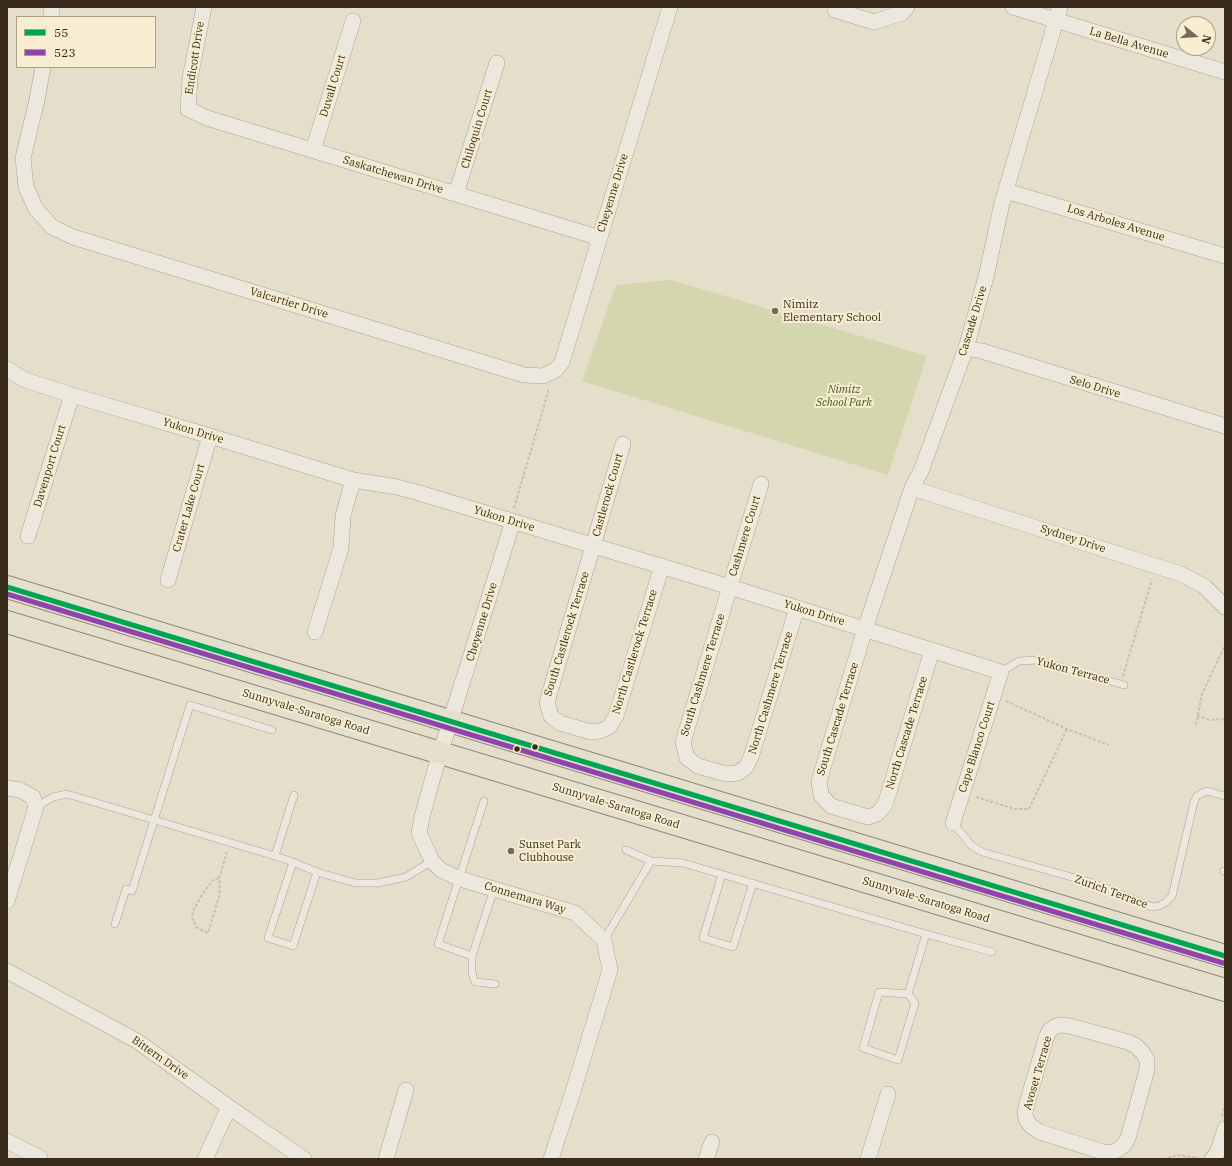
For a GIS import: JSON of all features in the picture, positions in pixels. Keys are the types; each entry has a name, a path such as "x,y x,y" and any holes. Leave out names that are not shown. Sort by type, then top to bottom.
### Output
{"main road":[{"path":"7,587 1225,956"},
{"name":"Sunnyvale-Saratoga Road","path":"7,622 1225,990"}],"street":[{"name":"Endicott Drive","path":"188,109 190,78 204,7"},
{"name":"Cheyenne Drive","path":"550,374 556,370 562,362 670,7"},
{"path":"835,10 874,22 902,13 908,7"},
{"name":"La Bella Avenue","path":"1012,7 1058,14 1225,72"},
{"name":"Cascade Drive","path":"865,629 912,488 921,471 966,348 986,277 1001,208 1058,14"},
{"name":"Duvall Court","path":"313,150 353,21"},
{"name":"Chiloquin Court","path":"456,194 497,63"},
{"name":"Valcartier Drive","path":"43,68 23,158 26,187 36,209 52,227 73,237 524,375 543,376 550,374"},
{"name":"Saskatchewan Drive","path":"188,109 207,118 600,238"},
{"name":"Los Arboles Avenue","path":"1006,191 1225,256"},
{"name":"Selo Drive","path":"966,348 1225,426"},
{"name":"Yukon Drive","path":"7,369 25,380 72,395 353,480 397,487 513,521 1001,672"},
{"name":"Davenport Court","path":"28,536 72,395"},
{"name":"Crater Lake Court","path":"168,580 210,436"},
{"name":"Castlerock Court","path":"594,546 623,444"},
{"path":"315,632 341,548 343,516 353,480"},
{"name":"Cashmere Court","path":"730,587 761,484"},
{"name":"Sydney Drive","path":"912,488 1182,574 1204,586 1225,607"},
{"name":"Cheyenne Drive","path":"450,722 513,521"},
{"name":"South Castlerock Terrace","path":"594,546 547,702 551,716 560,723 590,732 600,731"},
{"name":"North Castlerock Terrace","path":"600,731 609,726 616,716 662,566"},
{"name":"South Cashmere Terrace","path":"730,587 683,742 687,758 698,766 726,774 738,773"},
{"name":"North Cashmere Terrace","path":"738,773 746,767 751,758 797,608"},
{"name":"South Cascade Terrace","path":"865,629 819,781 822,795 831,806 868,817 877,814"},
{"name":"North Cascade Terrace","path":"877,814 885,805 932,650"},
{"name":"Cape Blanco Court","path":"954,823 1001,672"},
{"name":"Connemara Way","path":"450,722 422,817 420,833 432,861 441,870 460,879 575,914 604,940"},
{"path":"7,788 20,790 33,797 36,807 7,901"},
{"path":"551,1159 610,970 604,940"},
{"name":"Bittern Drive","path":"7,971 137,1041 228,1107 304,1159"},
{"name":"Avoset Terrace","path":"1056,1026 1070,1026 1128,1042 1136,1046 1147,1060 1147,1070 1128,1138 1124,1145 1123,1154 1103,1152 1040,1132 1031,1126 1026,1119 1025,1112 1027,1103 1046,1038 1050,1030 1056,1026"},
{"path":"386,1159 406,1090"},
{"path":"868,1159 888,1094"},
{"path":"205,1159 228,1107"},
{"path":"1207,1158 1216,1155 1219,1148 1223,1123"},
{"path":"7,1141 40,1158"},
{"path":"706,1159 712,1142"}],"lane":[{"name":"Yukon Terrace","path":"1001,672 1019,661 1037,660 1122,684"},
{"path":"115,924 126,889 132,891 190,705 272,730"},
{"name":"Zurich Terrace","path":"954,823 971,845 982,852 1093,883 1152,907 1159,906 1172,896 1194,802 1197,796 1207,791 1225,796"},
{"path":"36,807 53,798 67,794 275,856 317,872 355,883 378,883 406,877 432,861"},
{"path":"275,856 294,795"},
{"path":"472,956 438,944 484,801"},
{"path":"626,850 652,860 683,863 992,952"},
{"path":"604,940 652,860"},
{"path":"293,862 268,938 293,946 317,872"},
{"path":"722,874 703,938 733,947 753,883"},
{"path":"494,889 472,956 472,973 474,982 495,984"},
{"path":"908,994 926,934"},
{"path":"879,992 908,994 915,1003 898,1060 863,1048 879,992"}],"path":[{"path":"513,521 514,509 548,392 550,374"},
{"path":"1122,684 1156,566"},
{"path":"1196,725 1202,694 1225,645"},
{"path":"994,695 1067,729 1109,745"},
{"path":"1197,716 1210,720 1225,719"},
{"path":"963,793 1015,809 1028,809 1067,729"},
{"path":"219,878 214,880 209,885 200,898 192,917 196,927 208,933 219,897 219,878 229,843"},
{"path":"1223,1123 1225,1104"},
{"path":"1163,1159 1177,1155 1207,1158"}],"green space":[{"name":"Nimitz School Park","path":"671,280 927,356 888,475 582,381 616,285"}],"transit line":[{"name":"55","path":"7,587 1225,956"},
{"name":"523","path":"7,594 1223,963"}],"place":[{"name":"Nimitz Elementary School","path":"775,311"},
{"name":"Sunset Park Clubhouse","path":"511,851"}]}
